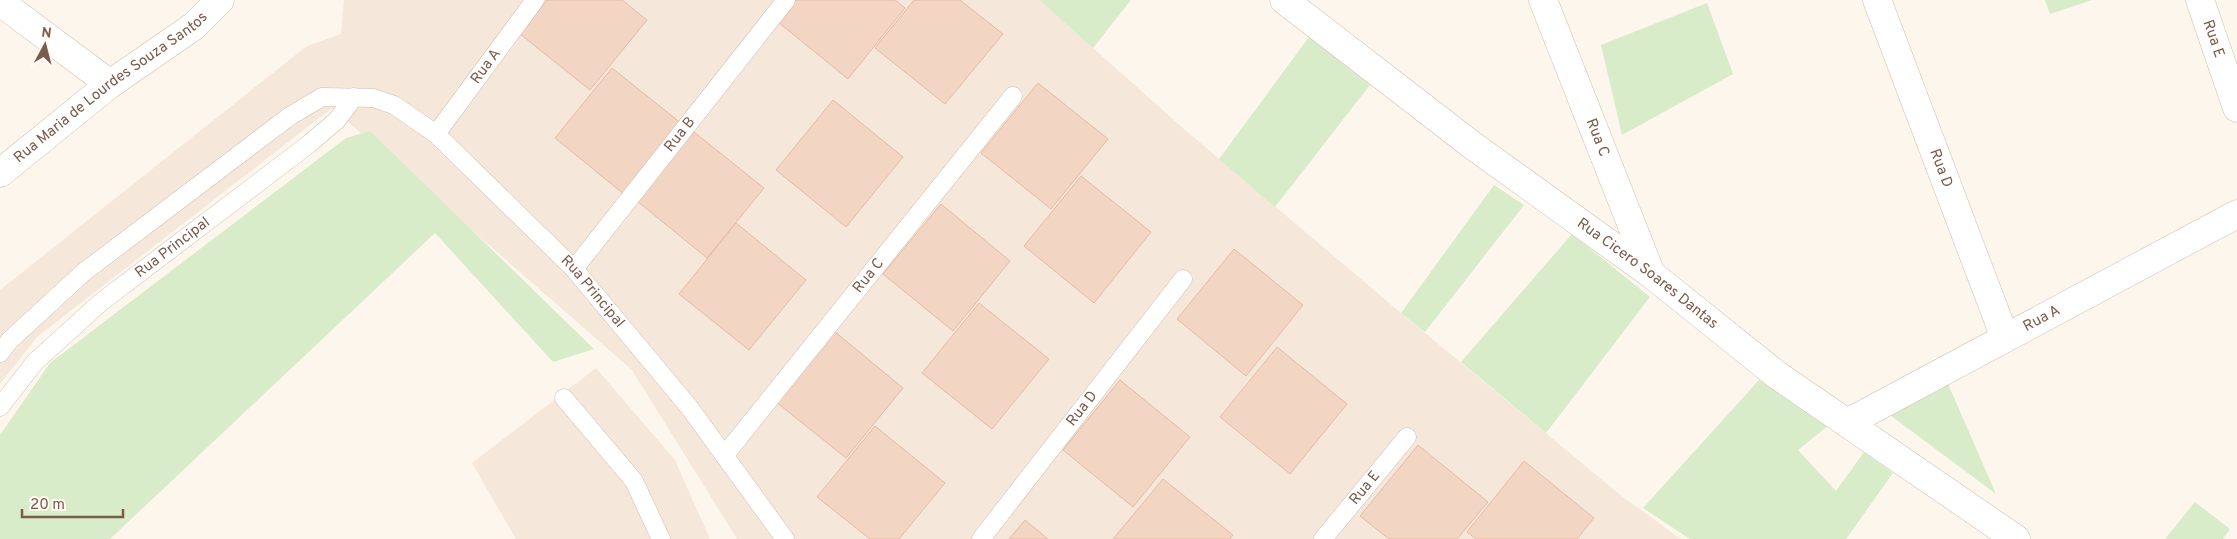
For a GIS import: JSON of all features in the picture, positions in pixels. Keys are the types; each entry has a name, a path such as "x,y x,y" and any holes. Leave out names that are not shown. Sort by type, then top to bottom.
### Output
{"street":[{"name":"Rua Maria de Lourdes Souza Santos","path":"0,172 110,84 207,16 220,0"},
{"name":"Rua Cicero Soares Dantas","path":"1284,0 1472,145 1651,274 1777,375 2016,539"},
{"name":"Rua C","path":"1543,0 1651,274"},
{"name":"Rua D","path":"1877,0 2005,338"},
{"name":"Rua E","path":"2200,0 2237,108"},
{"path":"0,2 110,84"},
{"name":"Rua A","path":"1847,423 2237,214"}],"lane":[{"name":"Rua A","path":"436,134 536,0"},
{"name":"Rua B","path":"574,269 786,0"},
{"name":"Rua Principal","path":"0,407 35,362 100,303 308,144 336,120 354,96"},
{"name":"Rua Principal","path":"0,353 10,340 84,272 290,116 322,97 354,96 373,98 394,106 436,134 574,269 688,407 785,539"},
{"name":"Rua C","path":"724,456 1013,96"},
{"name":"Rua D","path":"981,539 1183,279"},
{"path":"564,398 634,482 662,539"},
{"name":"Rua E","path":"1323,539 1407,437"}],"shaded area":[{"path":"344,0 1039,0 1184,129 1401,313 1619,494 1681,539 737,539 632,370 332,108 37,337 0,384 0,290 307,46 341,34"},
{"path":"596,368 675,460 710,539 516,539 472,463"}],"green space":[{"path":"1039,0 1131,0 1093,48"},
{"path":"2045,0 2092,0 2050,14"},
{"path":"1707,3 1733,74 1622,135 1601,45"},
{"path":"1309,37 1370,85 1275,207 1219,159"},
{"path":"370,131 594,349 553,362 435,233 110,539 0,539 0,435 50,363 346,138"},
{"path":"1494,185 1524,205 1425,332 1401,313"},
{"path":"1572,234 1650,297 1546,433 1461,362"},
{"path":"1759,380 1834,421 1798,450 1836,491 1864,452 1893,473 1846,539 1690,539 1643,508"},
{"path":"1948,384 1996,494 1890,415"},
{"path":"2195,502 2230,529 2223,539 2165,539"}],"building":[{"path":"547,0 622,0 647,20 590,90 520,34"},
{"path":"796,0 895,0 905,8 848,79 778,22"},
{"path":"914,0 960,0 1003,34 945,104 875,48"},
{"path":"612,68 682,124 625,195 555,138"},
{"path":"1038,83 1108,139 1051,209 981,153"},
{"path":"833,100 903,157 846,227 776,170"},
{"path":"694,132 764,188 707,258 637,201"},
{"path":"1081,176 1151,232 1094,303 1024,246"},
{"path":"941,204 1010,261 953,331 883,274"},
{"path":"736,223 806,280 749,350 679,294"},
{"path":"1234,249 1303,305 1246,376 1177,319"},
{"path":"979,303 1049,359 992,429 922,373"},
{"path":"834,331 903,388 846,458 776,402"},
{"path":"1277,347 1347,404 1290,474 1220,417"},
{"path":"1120,380 1190,437 1133,507 1063,450"},
{"path":"875,426 945,483 899,539 870,539 817,497"},
{"path":"1418,445 1488,502 1457,539 1389,539 1360,516"},
{"path":"1524,461 1594,518 1577,539 1476,539 1467,532"},
{"path":"1163,479 1233,535 1230,539 1113,539"},
{"path":"1025,520 1048,539 1009,539"}]}
